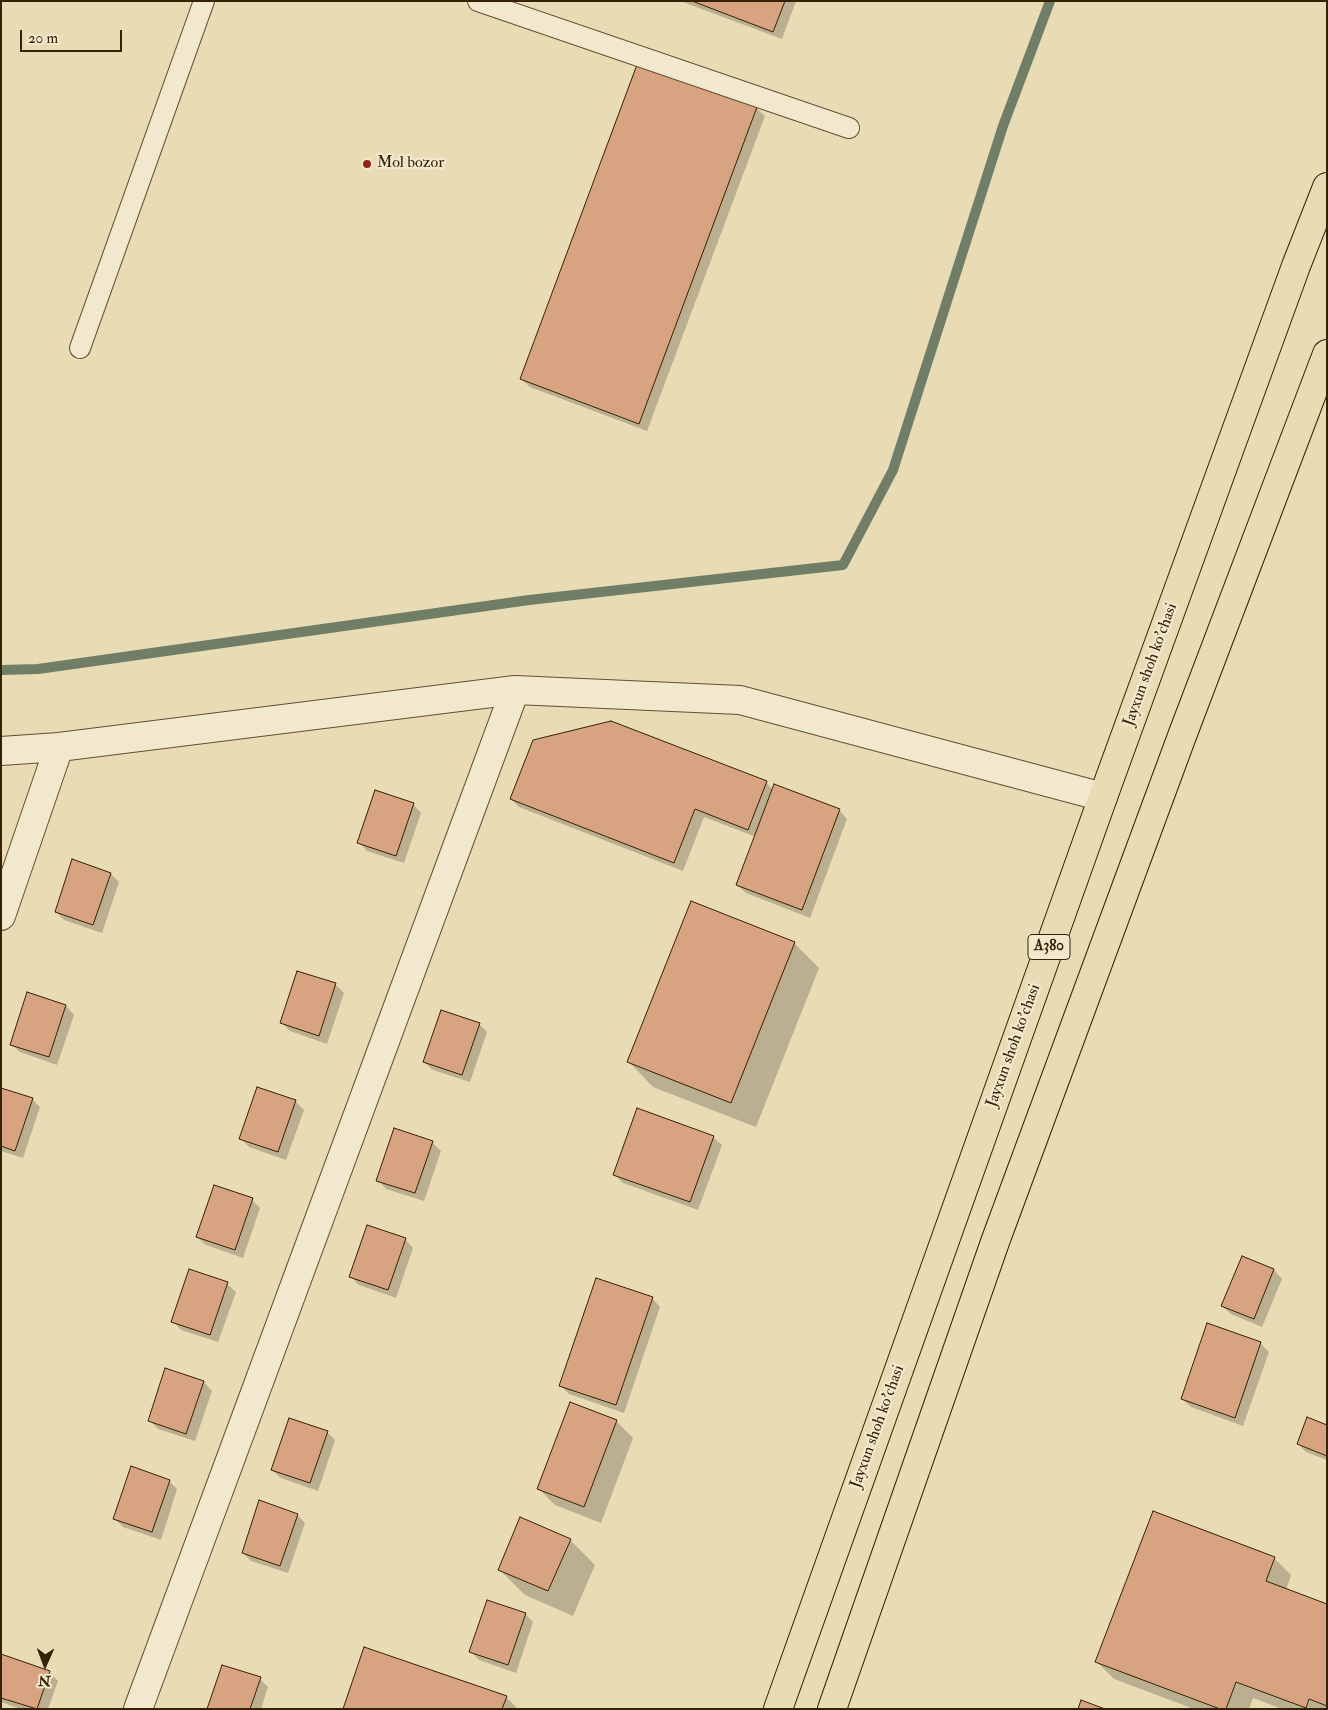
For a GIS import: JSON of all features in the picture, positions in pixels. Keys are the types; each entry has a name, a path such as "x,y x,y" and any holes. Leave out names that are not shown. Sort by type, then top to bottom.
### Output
{"highway":[{"name":"Jayxun shoh ko'chasi","path":"778,1709 1103,798 1296,266 1327,188"},
{"path":"832,1709 998,1232 1182,736 1327,354"}],"street":[{"path":"1,751 58,747 515,690 740,700 1103,798"},
{"path":"138,1709 515,690"},
{"path":"1,916 58,747"}],"lane":[{"path":"80,348 204,1"},
{"path":"478,1 849,128"}],"building":[{"path":"692,1 785,1 773,32"},
{"path":"638,62 757,107 639,424 520,379"},
{"path":"611,721 767,781 748,830 695,809 674,863 510,799 533,740"},
{"path":"774,784 840,809 802,910 736,885"},
{"path":"375,790 414,803 396,856 357,843"},
{"path":"72,859 111,873 93,925 55,912"},
{"path":"691,901 795,942 731,1103 627,1062"},
{"path":"297,971 336,983 319,1036 280,1023"},
{"path":"27,992 66,1005 49,1057 10,1045"},
{"path":"441,1010 480,1023 462,1075 423,1062"},
{"path":"257,1087 296,1100 278,1152 239,1139"},
{"path":"1,1088 33,1098 15,1151 1,1146"},
{"path":"637,1108 714,1136 690,1202 613,1175"},
{"path":"394,1128 433,1141 415,1193 376,1181"},
{"path":"214,1185 253,1198 235,1250 196,1237"},
{"path":"367,1225 406,1238 388,1290 349,1277"},
{"path":"1242,1256 1274,1269 1254,1319 1221,1306"},
{"path":"189,1269 228,1282 210,1335 171,1322"},
{"path":"596,1278 653,1297 616,1405 559,1386"},
{"path":"1207,1323 1261,1342 1235,1418 1181,1399"},
{"path":"165,1368 204,1381 186,1434 148,1421"},
{"path":"570,1402 617,1420 584,1507 537,1489"},
{"path":"1307,1417 1327,1425 1327,1456 1297,1444"},
{"path":"289,1418 328,1431 310,1483 271,1470"},
{"path":"131,1466 170,1480 152,1532 113,1519"},
{"path":"259,1500 298,1514 280,1566 242,1553"},
{"path":"1153,1511 1275,1557 1266,1581 1327,1604 1327,1706 1309,1699 1306,1708 1236,1682 1226,1709 1220,1709 1095,1662"},
{"path":"520,1517 571,1539 548,1591 498,1570"},
{"path":"487,1600 526,1613 508,1665 469,1652"},
{"path":"364,1647 507,1696 502,1709 343,1709"},
{"path":"1,1654 50,1671 37,1709 1,1698"},
{"path":"222,1665 261,1677 250,1709 207,1709"},
{"path":"1081,1700 1105,1709 1078,1709"}],"waterway":[{"path":"1,670 38,669 529,600 843,565 893,470 1003,126 1050,1"}],"place":[{"name":"Mol bozor","path":"367,164"}]}
